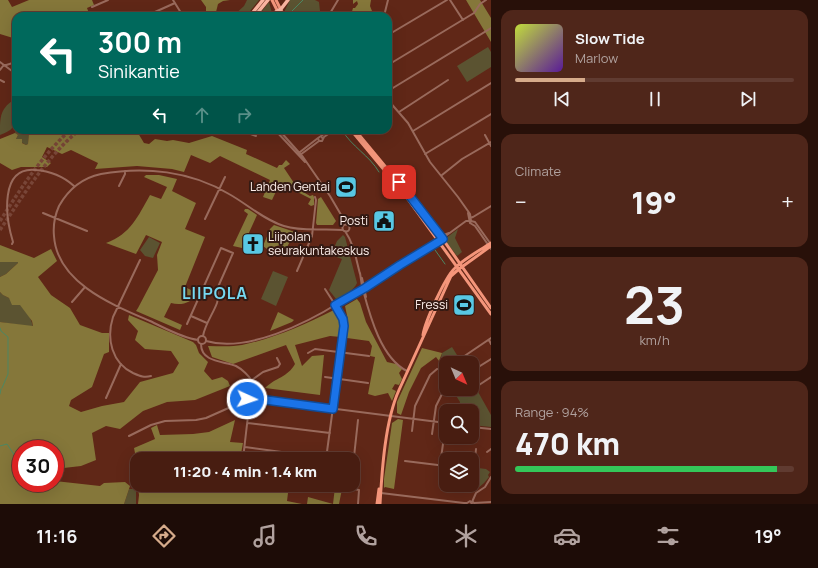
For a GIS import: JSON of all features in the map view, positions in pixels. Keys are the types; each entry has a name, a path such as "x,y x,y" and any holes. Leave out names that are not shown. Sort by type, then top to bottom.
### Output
{"highway":[{"path":"254,12 262,0"},
{"path":"255,12 268,0"},
{"path":"276,12 288,0"}],"main road":[{"path":"274,1 279,10"},
{"path":"354,134 402,191 491,308"},
{"path":"358,134 406,190 442,237 459,266 491,314"},
{"path":"379,504 390,417 396,397 423,337 427,323 450,272 490,245"},
{"path":"379,504 381,479"}],"street":[{"path":"92,7 108,0"},
{"path":"173,0 181,12"},
{"path":"332,12 338,0"},
{"path":"385,12 388,0"},
{"path":"392,33 447,0"},
{"path":"450,0 463,20"},
{"path":"392,63 474,13 480,4 486,0"},
{"path":"155,12 175,3"},
{"path":"392,89 491,28"},
{"path":"0,62 12,71"},
{"path":"0,70 12,63"},
{"path":"0,80 4,82"},
{"path":"399,112 448,80"},
{"path":"413,131 491,83"},
{"path":"392,104 413,131 425,154 442,175 468,213 470,220 477,224 490,245"},
{"path":"425,154 491,114"},
{"path":"251,134 256,136"},
{"path":"279,134 299,154"},
{"path":"282,134 307,164 330,196 342,218 349,227 349,237"},
{"path":"299,154 317,141 320,141 326,134"},
{"path":"299,154 318,138 322,138 328,134"},
{"path":"485,136 490,142 491,146"},
{"path":"442,175 462,159 490,142"},
{"path":"244,452 252,380 236,366 210,358 203,351 198,340 177,333 118,307 85,287 69,272 60,259 54,240 53,230 55,218 62,202 74,186 99,174 145,170 174,173 219,188 278,224 294,229 349,230"},
{"path":"11,176 22,171 44,171 62,178 74,186"},
{"path":"119,186 125,171"},
{"path":"205,219 224,177"},
{"path":"4,197 5,210 13,242 12,244"},
{"path":"298,271 298,267 312,236 316,200 315,197"},
{"path":"346,298 364,289 491,206"},
{"path":"43,213 87,231"},
{"path":"342,218 344,229 349,237 360,273 366,300 375,328 392,358 399,366 407,371"},
{"path":"344,229 347,225"},
{"path":"187,324 221,248 233,253 218,287 218,301 207,323 203,336 198,340"},
{"path":"140,260 112,322 110,337 112,350 126,369 142,377 146,378 151,376"},
{"path":"201,344 205,343 206,341 231,343 246,342 285,331 313,319 363,286 376,280"},
{"path":"72,302 85,287"},
{"path":"326,289 341,314 344,323 327,452"},
{"path":"191,316 207,323"},
{"path":"203,336 206,341"},
{"path":"464,356 490,339 491,344"},
{"path":"308,353 315,350 369,356"},
{"path":"252,380 264,372 278,367 280,364 277,358"},
{"path":"479,366 491,359"},
{"path":"106,398 121,364"},
{"path":"412,431 415,406 430,375 437,369"},
{"path":"325,377 368,383"},
{"path":"479,385 491,377"},
{"path":"432,434 436,406 441,396"},
{"path":"130,436 151,425 165,421 196,420 206,418 251,398 439,422"},
{"path":"355,452 358,420"},
{"path":"248,422 330,433"},
{"path":"479,428 491,429"},
{"path":"245,447 282,452"},
{"path":"487,452 491,449"},
{"path":"405,461 439,465"},
{"path":"472,502 476,493 485,487 491,477"},
{"path":"358,504 359,492"},
{"path":"380,493 465,504 469,501 474,503 491,502"}],"shaded area":[{"path":"0,0 8,0 12,7 29,0 92,0 94,5 87,8 88,12 12,12 12,38 0,34"},
{"path":"201,0 230,0 223,1 218,4 216,12 206,12 206,7"},
{"path":"247,0 259,0 249,12 237,12 244,6"},
{"path":"290,0 315,0 319,2 321,12 285,12"},
{"path":"353,0 371,0 370,6 372,12 352,12 353,8 355,8 358,4 357,1 353,4"},
{"path":"466,0 480,0 491,18 491,42"},
{"path":"269,2 272,12 261,12"},
{"path":"488,47 491,52 491,67 467,82 457,66"},
{"path":"12,101 12,128 0,135 2,113"},
{"path":"16,134 29,134 28,144 26,145 16,139 18,135"},
{"path":"16,134 18,135 16,139 22,139 22,143 26,145 28,144 29,134 139,134 144,143 149,144 155,139 189,143 212,136 247,150 246,154 277,168 286,160 290,164 284,168 298,189 310,196 313,195 314,205 311,206 308,204 311,199 280,183 272,200 263,197 270,180 220,156 210,163 191,155 184,172 172,169 137,166 95,169 98,163 71,150 62,154 47,147 42,157 51,163 47,167 21,167 12,170 0,163 0,139"},
{"path":"146,175 159,175 177,179 172,191 196,203 185,229 205,237 185,287 197,293 186,303 171,303 164,317 182,325 180,330 136,311 158,270 157,255 162,242 146,235 136,254 106,243 122,235 133,224 150,195 161,199 167,187 144,177"},
{"path":"321,197 336,221 333,225 317,225 316,223 318,199"},
{"path":"245,209 248,209 257,215 242,248 233,246 248,214 244,211"},
{"path":"274,225 295,232 286,249 280,245 267,249 263,246 270,229"},
{"path":"458,229 455,238 462,252 457,256 447,243 446,238"},
{"path":"343,235 345,237 357,283 354,288 336,299 329,290 342,259 331,255 337,241"},
{"path":"149,237 160,243 153,258 145,256 140,250"},
{"path":"0,245 34,258 51,249 57,261 38,277 51,295 70,308 80,325 102,333 109,333 109,352 104,354 92,387 71,400 69,406 81,412 124,402 140,382 173,373 179,363 171,351 145,349 135,340 138,331 128,320 129,315 193,342 199,353 208,362 204,371 212,380 222,377 228,381 230,386 195,400 167,402 143,411 120,429 106,426 92,433 96,460 81,466 64,468 64,440 12,440 12,492 64,492 64,482 100,486 104,483 125,482 130,486 124,504 0,504 0,322 33,326 32,321 20,305 12,305 9,298 0,292 0,277 6,274 18,262 0,262"},
{"path":"1,261 18,261 18,263 6,274 0,277"},
{"path":"273,271 288,277 276,306 261,299"},
{"path":"0,292 4,296 20,304 28,315 33,327 0,322"},
{"path":"357,299 360,303 366,322 387,362 396,364 402,369 399,373 402,379 399,385 395,384 392,389 396,391 392,401 388,393 375,396 368,394 375,357 370,356 372,346 369,341 347,338 348,320 345,306"},
{"path":"334,310 340,317 341,337 330,336 295,345 302,366 312,356 324,355 320,395 265,388 289,372 295,364 286,345 233,364 212,357 208,346 234,346 266,339 312,321"},
{"path":"278,312 294,320 270,331"},
{"path":"452,347 458,356 441,356 442,353"},
{"path":"422,348 442,353 441,356 439,356 439,361 436,357 421,368 409,392 401,415 397,413 397,402"},
{"path":"479,394 491,415 491,427 479,426 479,404 460,404 456,396 479,396"},
{"path":"398,419 403,420 394,489 384,488 392,423"},
{"path":"235,420 230,442 243,443 241,452 135,452 134,448 155,439 151,428 157,425 160,435 209,432"},
{"path":"479,468 486,469 490,472 488,475 489,477 479,487"},
{"path":"129,489 130,492 136,492 136,504 124,504"},
{"path":"139,492 288,492 287,501 302,504 138,504"},
{"path":"334,492 341,492 339,504 333,504"},
{"path":"308,497 333,504 307,504"}],"waterway":[{"path":"291,12 303,0"},
{"path":"345,134 371,161 379,172"},
{"path":"435,250 445,264"},
{"path":"0,328 1,331 8,337 8,374 2,388"},
{"path":"0,394 1,389"},
{"path":"0,446 7,444 12,452"}],"tunnel":[{"path":"0,221 41,162 66,134"},
{"path":"0,230 46,165 75,134"}],"place":[{"name":"Lahden Gentai","path":"346,187"},
{"name":"Posti","path":"384,221"},
{"name":"Liipolan seurakuntakeskus","path":"253,244"},
{"name":"Fressi","path":"464,305"}],"district":[{"name":"LIIPOLA","path":"215,293"}],"route":[{"path":"247,399 251,398 333,409 344,326 343,319 335,305 443,239 399,182"}]}
